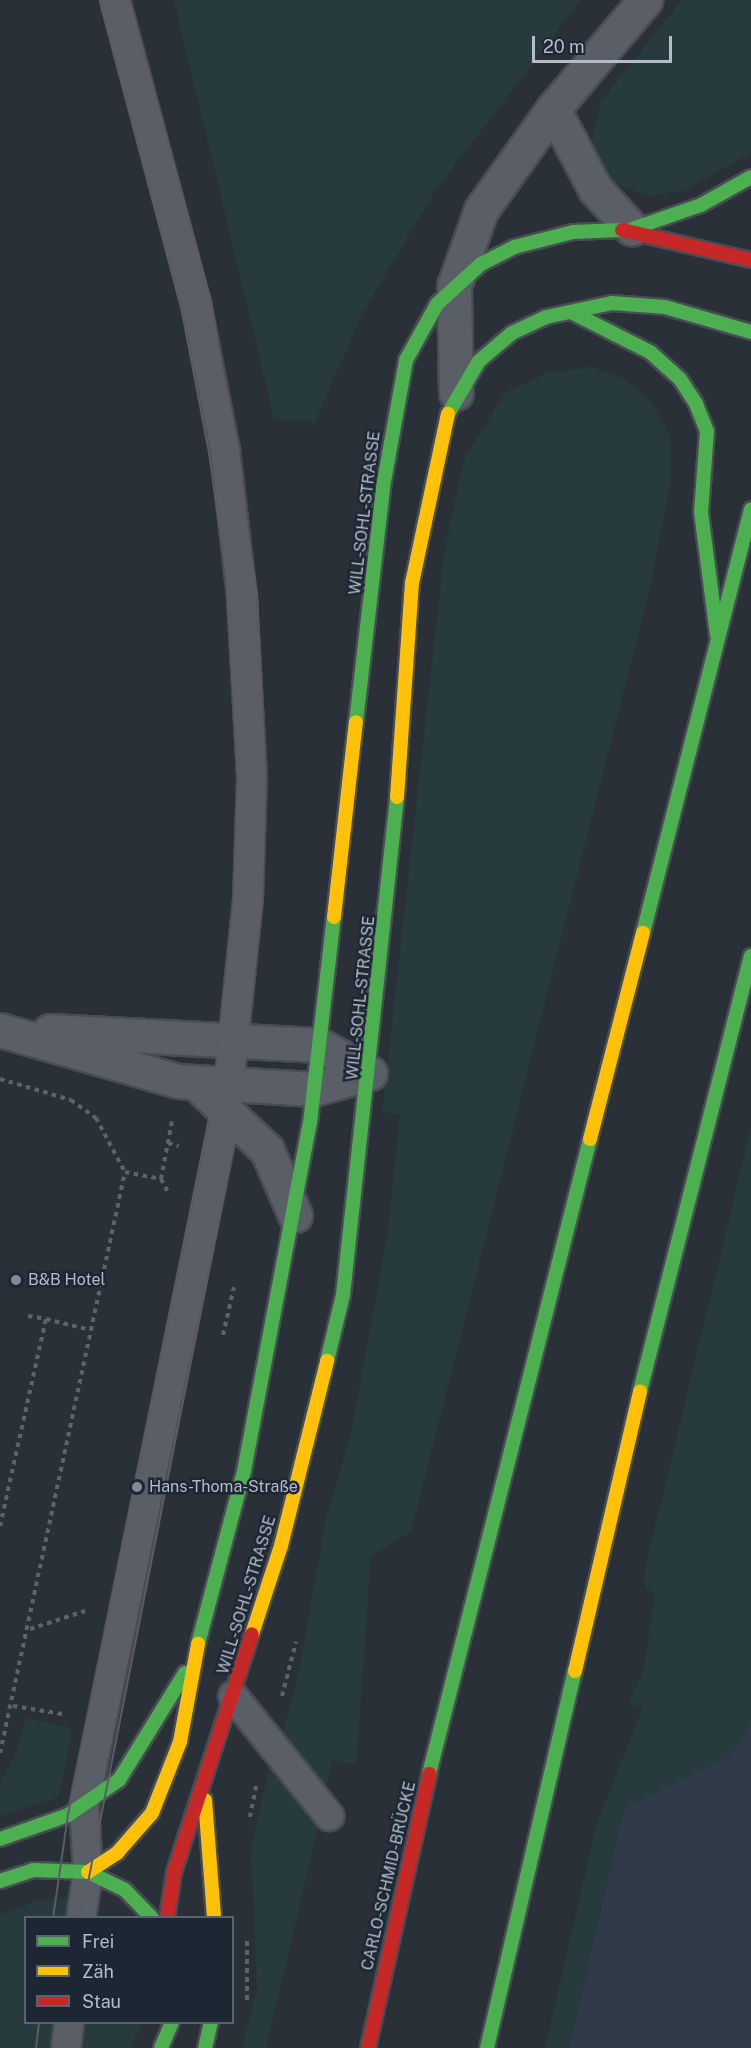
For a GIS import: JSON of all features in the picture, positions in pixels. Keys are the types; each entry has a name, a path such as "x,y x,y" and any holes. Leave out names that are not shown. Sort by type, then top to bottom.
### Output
{"main road":[{"path":"632,229 701,205 751,177"},
{"path":"632,229 751,260"},
{"name":"WILL-SOHL-STRASSE","path":"88,1872 117,1853 152,1813 180,1742 196,1653 244,1471 295,1215 314,1089 395,402 414,340 454,286 514,247 573,232 632,229"},
{"name":"WILL-SOHL-STRASSE","path":"167,1916 174,1872 233,1696 306,1456 340,1306 370,1073 412,583 428,484 456,393 500,341 546,317 612,303 665,307 751,332"},
{"path":"571,312 650,352 680,379 696,404 708,431 701,512 717,635"},
{"name":"CARLO-SCHMID-BRÜCKE","path":"368,2048 443,1712 717,635 751,510"},
{"path":"487,2048 670,1258 751,956"},
{"path":"0,1839 84,1807 119,1779 196,1653"},
{"path":"203,1782 214,1916"},
{"path":"0,1881 33,1870 88,1872 125,1890 151,1916"},
{"path":"161,2048 171,2024"},
{"path":"205,2048 211,2024"}],"street":[{"path":"456,393 454,286 481,210 553,109 645,0"},
{"path":"553,109 595,189 632,229"},
{"path":"0,1029 236,1039 319,1045 370,1073"},
{"path":"0,1029 195,1082 228,1098 267,1150 295,1215"},
{"path":"228,1098 314,1089 370,1073"}],"lane":[{"path":"81,1916 88,1872 84,1807 228,1098 236,1039 252,777 228,473 196,304 115,0"},
{"path":"233,1696 329,1816"},
{"path":"66,2048 69,2024"}],"path":[{"path":"0,1079 71,1100 96,1118 125,1172 90,1330 29,1630 0,1753"},
{"path":"125,1172 161,1179 168,1143"},
{"path":"28,1316 90,1330"},
{"path":"0,1526 46,1319"},
{"path":"29,1630 86,1611 83,1621"}],"shaded area":[{"path":"751,1721 751,2048 569,2048 624,1808 730,1756"}],"green space":[{"path":"174,0 581,0 435,191 361,316 315,422 274,418"},
{"path":"682,0 751,0 751,153 685,190 648,196 612,183 590,146 601,101"},
{"path":"591,367 623,378 651,401 670,436 670,484 651,583 411,1532 371,1555 356,1764 332,1760 325,1794 281,1736 295,1692 326,1519 350,1438 388,1233 400,1115 382,1112 444,555 463,461 505,393 546,373"},
{"path":"751,1128 751,1721 730,1756 624,1809 569,2048 545,2048 597,1823 643,1707 628,1703 643,1672 655,1596 644,1584 646,1565"},
{"path":"25,1718 72,1728 59,1797 0,1816 0,1784 18,1749"},
{"path":"271,1761 319,1824 266,2048 242,2048 257,1989 251,1846"},
{"path":"70,1898 67,1916 24,1916 24,2024 55,2024 51,2048 0,2048 0,1915 41,1899"},
{"path":"81,2024 142,2024 130,2048 78,2048"}],"tram line":[{"path":"53,1916 68,1815 213,1100 234,899 238,777 226,571 209,453 182,311 100,0"},
{"path":"81,1916 238,1124 262,900 265,776 257,595 211,302 129,0"},
{"path":"36,2048 39,2024"},
{"path":"64,2048 68,2024"}],"traffic: fast":[{"path":"632,229 701,205 751,177"},
{"path":"356,722 383,487 406,360 437,304 481,264 514,247 573,232 622,230"},
{"path":"448,414 479,361 512,333 546,317 612,303 665,307 751,332"},
{"path":"571,312 650,352 680,379 696,404 707,431 701,512 717,635"},
{"path":"643,933 751,510"},
{"path":"327,1361 343,1295 397,797"},
{"path":"198,1644 244,1471 310,1123 334,917"},
{"path":"640,1391 751,956"},
{"path":"429,1774 590,1139"},
{"path":"487,2048 575,1671"},
{"path":"0,1839 68,1815 119,1780 185,1673"},
{"path":"0,1881 33,1870 88,1872 125,1890 150,1916"},
{"path":"161,2048 171,2024"},
{"path":"205,2048 211,2024"}],"traffic: slow":[{"path":"397,797 412,583 448,414"},
{"path":"334,917 356,722"},
{"path":"590,1139 643,933"},
{"path":"252,1634 281,1546 327,1361"},
{"path":"575,1671 640,1391"},
{"path":"88,1872 117,1853 152,1813 180,1742 198,1644"},
{"path":"205,1800 214,1916"}],"traffic: jam":[{"path":"622,230 751,260"},
{"path":"167,1916 174,1872 252,1634"},
{"path":"368,2048 429,1774"}],"place":[{"name":"B&B Hotel","path":"16,1280"},
{"name":"Hans-Thoma-Straße","path":"137,1487"}]}
